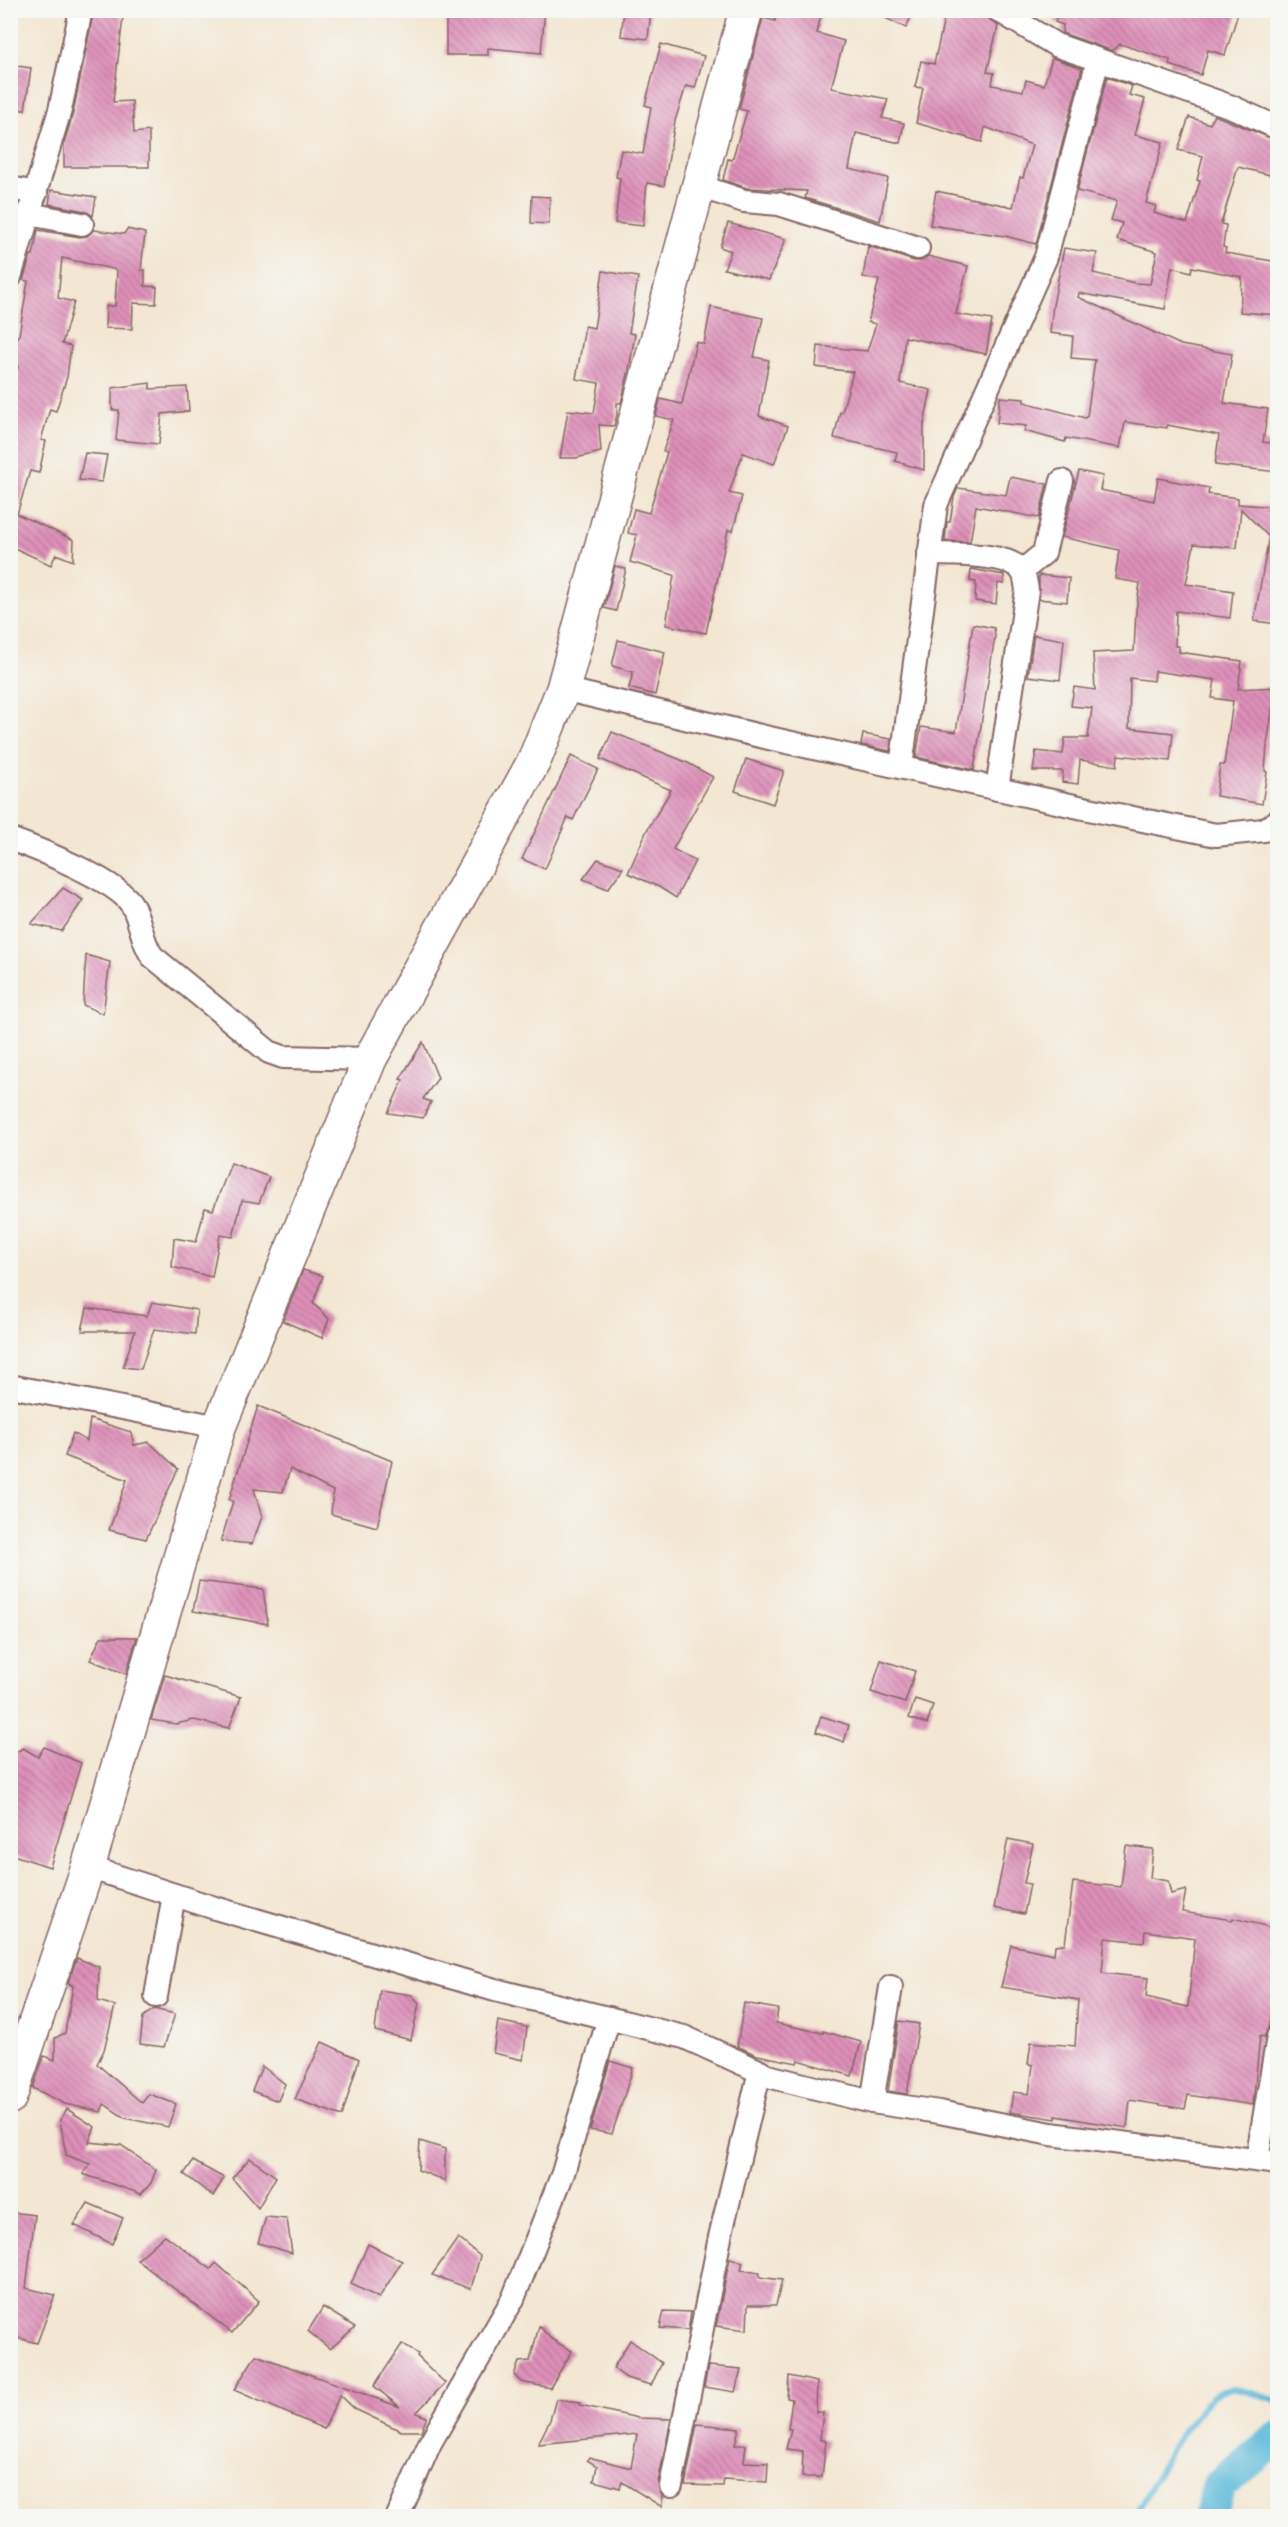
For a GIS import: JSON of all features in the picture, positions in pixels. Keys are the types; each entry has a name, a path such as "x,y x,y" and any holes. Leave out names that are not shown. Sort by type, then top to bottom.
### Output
{"main road":[{"path":"10,2097 88,1867 219,1427 370,1059 534,761 563,689 747,10"}],"street":[{"path":"10,277 60,110 81,10"},
{"path":"998,10 1056,45 1232,107 1278,128"},
{"path":"901,768 936,505 1046,257 1098,60"},
{"path":"699,186 744,201 778,204 918,248"},
{"path":"10,188 33,204 82,224"},
{"path":"1022,571 1044,553 1062,481"},
{"path":"928,554 999,558 1022,571 1027,590 997,789"},
{"path":"563,689 901,768 1216,836 1264,830 1278,821"},
{"path":"10,839 57,856 124,894 133,906 144,945 152,956 269,1052 283,1057 370,1059"},
{"path":"10,1386 219,1427"},
{"path":"88,1867 174,1895 484,1986 684,2037 772,2077 872,2102 939,2112 1051,2134 1267,2161 1278,2037"},
{"path":"156,1996 174,1895"},
{"path":"872,2102 891,1987"},
{"path":"398,2517 430,2443 513,2299 563,2173 609,2018"},
{"path":"671,2486 720,2237 760,2071"}],"building":[{"path":"94,10 121,10 120,17 123,17 113,102 132,101 134,133 149,131 149,167 64,167 64,144 73,113"},
{"path":"446,10 545,10 541,53 488,48 488,55 446,55"},
{"path":"624,10 651,10 648,39 621,36"},
{"path":"777,10 822,10 817,33 844,41 831,88 888,99 882,118 904,123 900,143 856,133 849,169 888,178 880,221 805,198 807,191 747,188 723,180 728,159 732,160 747,111 739,109 763,18 775,21"},
{"path":"869,10 914,10 906,28"},
{"path":"946,10 985,12 987,17 998,26 987,72 994,73 992,85 1023,91 1026,80 1044,85 1052,58 1082,68 1036,244 1005,236 930,225 936,191 1013,207 1020,177 1023,178 1032,145 985,127 982,142 916,123 923,88 915,87 921,61 934,64"},
{"path":"1059,10 1239,10 1225,55 1208,50 1201,75 1169,65 1170,60 1120,44 1113,51 1062,33 1063,25 1055,22"},
{"path":"661,44 704,56 695,88 686,86 675,121 664,186 647,183 643,226 615,223 620,178 616,177 621,150 643,154 651,107 645,105"},
{"path":"10,65 31,68 25,110 10,109"},
{"path":"1107,77 1132,86 1129,95 1145,99 1135,135 1163,142 1146,203 1156,206 1154,213 1187,223 1200,181 1197,180 1203,156 1178,150 1189,117 1210,124 1214,115 1278,141 1278,177 1238,167 1221,224 1226,225 1223,247 1226,248 1225,253 1278,262 1278,315 1240,312 1242,277 1192,267 1191,272 1172,267 1165,309 1079,293 1078,297 1181,345 1232,354 1224,403 1268,409 1263,442 1278,444 1278,472 1215,465 1219,435 1167,425 1167,428 1125,422 1120,448 1066,438 1065,442 1024,431 1026,426 997,423 1000,397 1024,399 1024,402 1085,418 1087,416 1095,360 1071,358 1073,336 1050,333 1064,248 1097,253 1093,273 1135,283 1150,284 1157,252 1117,240 1122,223 1111,220 1117,201 1077,191"},
{"path":"51,190 96,197 93,216 85,211 49,204"},
{"path":"532,196 550,197 549,224 531,223"},
{"path":"728,223 786,239 769,280 724,269 731,251 720,247"},
{"path":"127,229 145,233 141,270 145,270 145,286 157,287 156,304 133,303 132,329 105,328 106,306 115,306 117,270 62,258 58,298 74,302 62,344 71,346 67,377 56,411 50,409 41,440 46,441 39,473 30,471 17,514 74,540 73,561 56,554 51,565 10,546 10,474 17,453 10,452 10,389 19,365 10,354 10,346 19,335 28,281 23,280 31,255 33,255 38,230 80,237 87,236 94,230 124,234"},
{"path":"868,246 914,261 921,261 928,256 968,266 956,314 992,320 986,354 905,337 900,383 931,390 924,424 924,470 895,461 897,452 834,438 853,372 816,367 818,346 867,351 876,324 868,322 879,280 863,277"},
{"path":"603,271 638,277 629,333 635,334 629,370 621,403 617,403 614,426 599,425 601,452 576,458 560,458 568,410 594,413 599,383 576,379 585,326 594,328"},
{"path":"711,307 763,318 754,357 769,360 759,416 788,426 774,464 743,453 729,493 742,496 733,531 728,530 706,633 666,625 674,575 630,562 637,535 628,533 634,509 649,513 667,452 663,451 674,420 656,416 660,399 682,404 696,342 704,344"},
{"path":"150,383 150,389 187,387 189,411 162,414 159,444 116,440 119,410 112,410 112,388"},
{"path":"85,453 107,455 102,482 79,480"},
{"path":"1079,471 1103,476 1100,490 1154,501 1158,478 1209,488 1208,494 1238,498 1238,504 1278,507 1278,624 1254,621 1269,537 1241,509 1237,548 1194,544 1186,584 1233,591 1230,618 1176,611 1175,646 1179,646 1179,652 1242,661 1238,689 1278,687 1278,705 1273,705 1267,745 1265,771 1267,772 1262,804 1216,796 1220,765 1224,765 1233,701 1212,698 1215,680 1155,671 1154,681 1130,678 1129,728 1173,733 1170,761 1118,755 1117,766 1080,760 1078,784 1062,782 1063,771 1033,771 1036,751 1063,754 1065,738 1088,738 1092,708 1071,706 1074,687 1095,690 1093,653 1134,651 1140,583 1115,579 1119,550 1062,537"},
{"path":"1010,477 1047,484 1039,518 976,506 970,542 945,541 947,522 950,522 954,497 958,488 1006,495"},
{"path":"615,566 626,569 616,611 604,608"},
{"path":"971,569 1004,575 1004,584 998,583 996,604 975,601 976,582 970,581"},
{"path":"1039,575 1069,578 1067,602 1039,599"},
{"path":"973,624 994,628 995,636 974,770 916,757 921,727 956,732"},
{"path":"1034,635 1064,640 1060,680 1028,676"},
{"path":"618,640 665,652 655,695 629,688 633,672 612,666"},
{"path":"612,732 686,762 713,777 673,849 695,861 676,898 659,887 628,873 647,830 671,790 600,759"},
{"path":"863,734 891,739 890,751 861,745"},
{"path":"571,756 598,769 573,820 568,817 545,869 522,859"},
{"path":"746,759 784,771 773,804 735,791"},
{"path":"598,859 623,868 608,889 583,879"},
{"path":"63,888 83,900 62,931 31,924"},
{"path":"86,955 110,962 103,1014 83,1005"},
{"path":"423,1042 438,1078 423,1099 431,1102 423,1118 388,1113 403,1080 400,1079"},
{"path":"231,1163 269,1177 259,1203 242,1200 233,1237 220,1235 212,1277 172,1267 174,1238 196,1242 205,1208 213,1210"},
{"path":"303,1270 323,1276 313,1303 329,1319 322,1338 283,1321"},
{"path":"152,1302 197,1310 195,1334 154,1329 141,1369 123,1367 135,1331 82,1331 87,1308 147,1316"},
{"path":"258,1406 392,1461 377,1527 331,1514 333,1491 290,1469 283,1492 254,1489 262,1517 252,1544 221,1541 233,1501 229,1500"},
{"path":"90,1419 131,1432 134,1445 149,1442 178,1469 146,1539 109,1530 127,1480 65,1456 73,1433 87,1441"},
{"path":"199,1581 263,1589 268,1624 193,1611"},
{"path":"101,1637 137,1637 126,1674 90,1660"},
{"path":"881,1660 915,1671 905,1703 871,1692"},
{"path":"165,1675 241,1697 229,1728 194,1720 176,1724 151,1720"},
{"path":"915,1699 933,1705 927,1724 909,1718"},
{"path":"821,1716 849,1725 844,1742 816,1732"},
{"path":"44,1747 81,1763 50,1867 10,1854 10,1756 23,1748 38,1757"},
{"path":"1008,1839 1033,1844 1024,1883 1030,1884 1024,1914 994,1908"},
{"path":"1126,1846 1153,1849 1150,1878 1168,1881 1171,1894 1186,1890 1182,1912 1232,1920 1233,1918 1278,1929 1278,1985 1269,2027 1264,2037 1260,2036 1253,2105 1188,2095 1185,2109 1130,2100 1127,2128 1056,2116 1056,2119 1010,2112 1013,2092 1029,2094 1033,2065 1028,2064 1031,2042 1075,2046 1078,2000 1001,1987 1011,1945 1054,1954 1055,1945 1065,1944 1073,1882 1121,1887","holes":["1145,1931 1195,1938 1188,2007 1146,1997 1148,1978 1102,1973 1105,1938 1144,1942"]},
{"path":"77,1958 99,1967 98,2001 115,2006 104,2050 97,2064 142,2103 149,2094 176,2104 168,2127 125,2118 104,2104 101,2112 65,2104 33,2088 44,2056 55,2060 55,2038 65,2033 73,1986 68,1983"},
{"path":"380,1990 412,1995 419,2004 411,2040 375,2031"},
{"path":"744,2003 778,2009 776,2023 823,2033 823,2031 861,2042 852,2076 798,2060 797,2063 757,2055 737,2046"},
{"path":"154,2009 175,2014 164,2047 140,2044 143,2017"},
{"path":"498,2021 527,2027 523,2060 493,2053"},
{"path":"899,2021 919,2024 907,2094 888,2091"},
{"path":"322,2042 359,2059 342,2116 295,2099"},
{"path":"610,2061 633,2068 612,2134 590,2130"},
{"path":"262,2066 285,2084 278,2101 252,2091"},
{"path":"67,2109 95,2127 89,2142 121,2145 156,2170 151,2183 141,2194 83,2174 90,2164 66,2155 60,2120"},
{"path":"420,2141 445,2149 445,2181 418,2170"},
{"path":"250,2158 276,2177 258,2208 232,2178"},
{"path":"193,2161 224,2178 213,2196 184,2174"},
{"path":"88,2203 123,2218 112,2244 74,2225"},
{"path":"10,2212 35,2215 26,2288 55,2295 37,2343 10,2336"},
{"path":"266,2217 287,2219 292,2253 258,2243"},
{"path":"165,2235 211,2269 216,2263 259,2301 232,2333 137,2260"},
{"path":"458,2238 480,2256 471,2289 432,2275"},
{"path":"368,2244 402,2261 379,2298 351,2284"},
{"path":"730,2258 743,2262 741,2270 760,2273 759,2277 782,2280 776,2305 748,2305 747,2330 716,2326"},
{"path":"323,2307 355,2327 330,2349 308,2331"},
{"path":"664,2311 691,2312 688,2330 660,2328"},
{"path":"539,2326 551,2339 572,2351 550,2388 521,2382 514,2375 519,2362 530,2361"},
{"path":"630,2340 662,2363 651,2385 626,2378 613,2368"},
{"path":"402,2344 418,2354 417,2356 445,2383 416,2413 427,2417 421,2431 401,2431 355,2409 340,2395 324,2429 234,2390 256,2355 400,2407 374,2386"},
{"path":"708,2366 741,2369 735,2392 704,2387"},
{"path":"789,2376 817,2382 816,2412 823,2412 820,2440 826,2441 822,2477 802,2477 803,2451 786,2449 791,2429 788,2429 792,2399 787,2398"},
{"path":"556,2399 581,2402 580,2405 638,2418 671,2419 658,2483 662,2496 662,2507 622,2482 620,2488 594,2481 597,2466 587,2460 589,2457 631,2468 637,2434 538,2444 550,2420"},
{"path":"697,2424 739,2428 735,2445 746,2445 744,2462 768,2463 767,2482 724,2479 723,2486 685,2485"}],"waterway":[{"path":"1135,2516 1176,2442 1205,2404 1219,2393 1233,2389 1278,2402"},
{"path":"1210,2516 1219,2485 1278,2438"}]}
